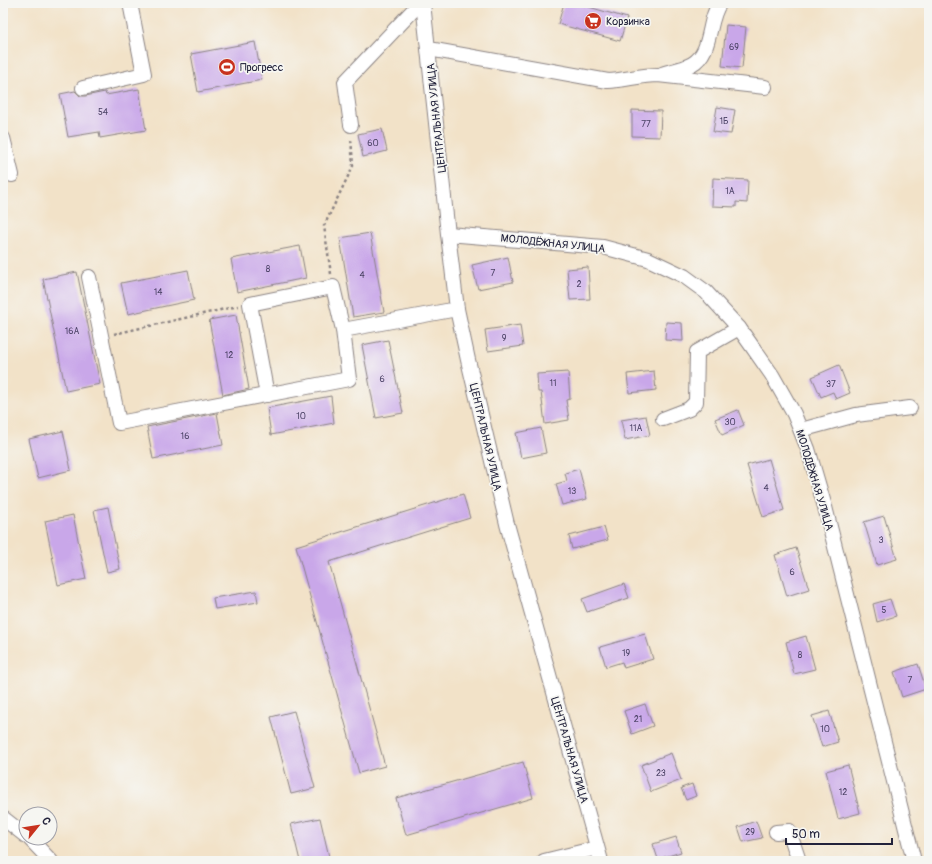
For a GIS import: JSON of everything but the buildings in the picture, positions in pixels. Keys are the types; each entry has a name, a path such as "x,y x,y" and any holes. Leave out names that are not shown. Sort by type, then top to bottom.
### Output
{"street":[{"path":"83,88 144,74 130,3"},
{"path":"350,125 345,82 420,3"},
{"name":"ЦЕНТРАЛЬНАЯ УЛИЦА","path":"423,3 457,309 507,524 599,854"},
{"path":"658,76 692,64 702,54 708,38 714,11 720,3"},
{"path":"429,49 608,80 620,80 641,75 765,86"},
{"path":"3,138 12,175"},
{"name":"МОЛОДЁЖНАЯ УЛИЦА","path":"448,234 603,247 648,259 684,276 706,292 739,328 772,375 794,414 808,449 825,507 914,861"},
{"path":"89,277 119,423 267,395 349,379 343,330 333,286 250,304 267,395"},
{"path":"343,330 457,309"},
{"path":"663,419 689,409 696,402 697,352 739,328"},
{"path":"801,430 856,415 910,408"},
{"path":"3,818 18,830"},
{"path":"776,832 790,830 799,861"},
{"path":"37,846 51,861"},
{"path":"544,861 599,854"}],"path":[{"path":"333,286 324,226 353,166 350,125"},
{"path":"101,336 250,304"}],"place":[{"name":"Корзинка","path":"593,21"},
{"name":"Прогресс","path":"227,67"}]}
